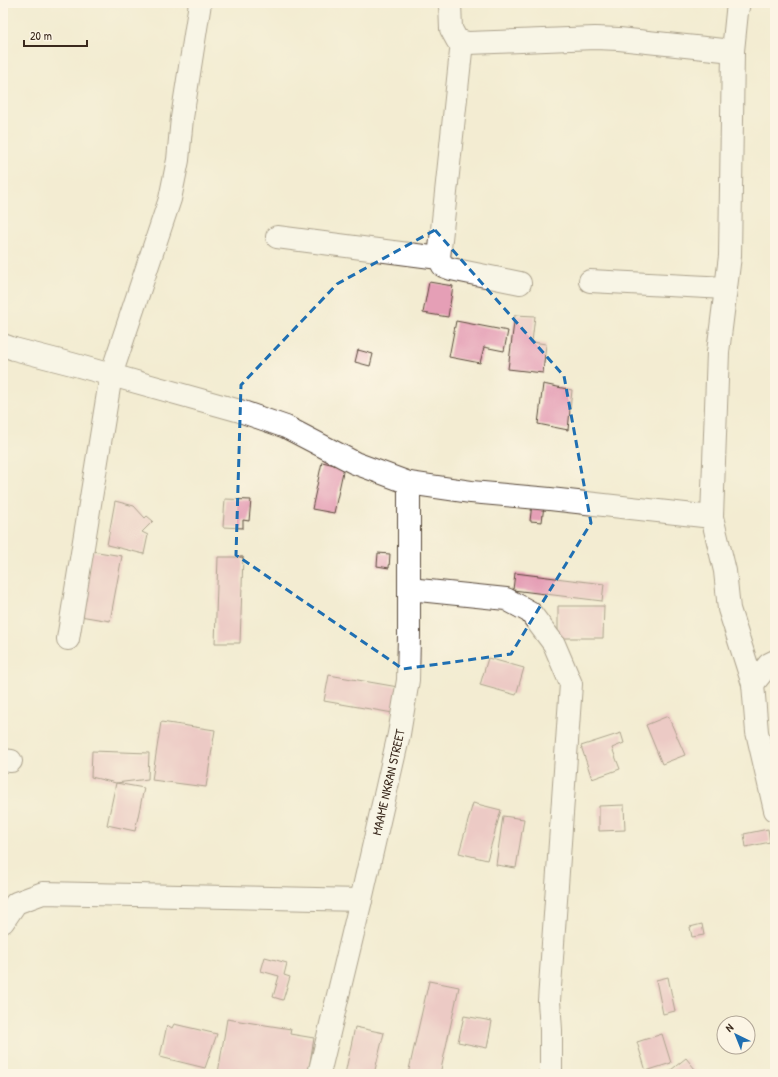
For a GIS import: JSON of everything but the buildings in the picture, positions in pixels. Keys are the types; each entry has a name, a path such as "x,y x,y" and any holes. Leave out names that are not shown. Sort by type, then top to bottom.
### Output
{"street":[{"path":"68,639 111,375 170,199 178,160 182,118 200,3"},
{"path":"450,3 451,30 457,40 462,42 619,39 733,51"},
{"path":"738,3 733,51 730,256 718,352 712,516 725,571 729,609 753,684 757,732 775,810"},
{"path":"462,42 439,258 443,266 447,268 520,283"},
{"path":"277,238 439,258"},
{"path":"590,281 726,288"},
{"path":"3,345 240,411 286,427 355,463 409,483 471,492 712,516"},
{"name":"MAAME NKRAN STREET","path":"319,1074 399,734 408,680 409,483"},
{"path":"409,589 506,599 530,612 554,644 570,684 549,1001 551,1030 550,1074"},
{"path":"753,684 769,664 775,661"},
{"path":"3,922 16,903 43,893 361,900"}],"highlighted area":[{"path":"435,230 564,376 591,523 511,654 403,669 236,555 241,385 337,284"}]}
